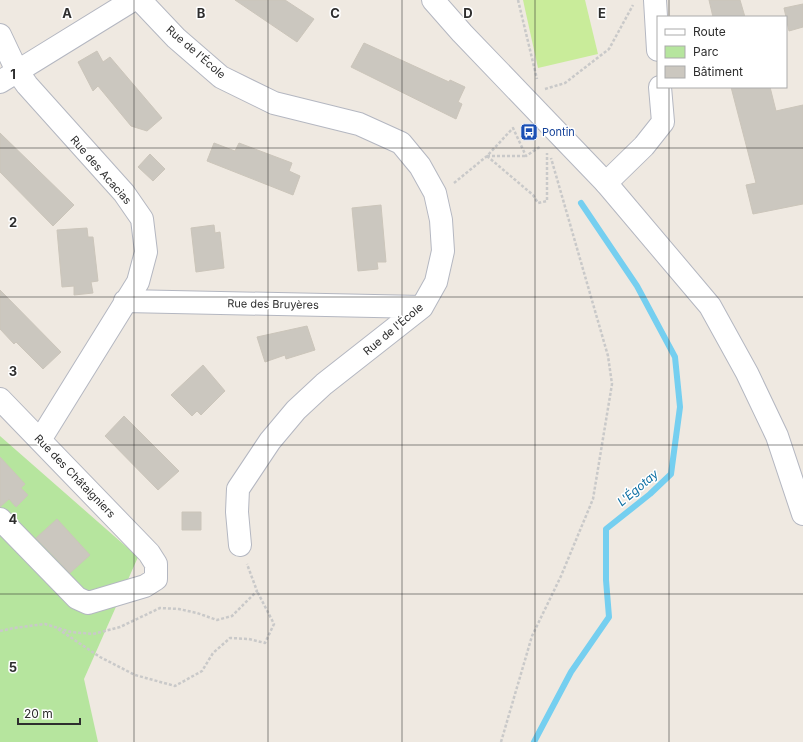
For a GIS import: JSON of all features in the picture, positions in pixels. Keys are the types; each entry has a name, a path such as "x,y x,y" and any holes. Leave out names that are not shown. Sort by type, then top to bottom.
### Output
{"street":[{"path":"9,76 133,0"},
{"name":"Rue de l'École","path":"140,0 176,38 221,77 274,103 359,124 401,143 420,166 435,193 441,220 443,251 436,282 422,307 324,384 296,410 270,441 238,489 237,512 240,545"},
{"path":"434,0 462,33 606,183 710,306 747,373 777,436 803,514"},
{"path":"655,0 657,33"},
{"name":"Rue des Acacias","path":"0,35 9,76 60,124 124,193 142,219 146,252 138,282 40,440"},
{"path":"606,183 644,146 662,122 660,88"},
{"name":"Rue des Bruyères","path":"125,301 422,307"},
{"name":"Rue des Châtaigniers","path":"0,399 149,553 156,564 156,579 145,586 88,603 76,598 0,519"}],"path":[{"path":"518,0 538,83"},
{"path":"540,91 565,83 609,49 636,0"},
{"path":"435,193 450,187 487,156 513,128 526,156"},
{"path":"487,156 526,156 547,142"},
{"path":"487,156 533,195 538,203 547,201 548,150 608,356 612,384 594,499 561,576 532,636 501,742"},
{"path":"56,627 100,657 135,675 175,686 202,672 213,653 230,638 249,639 265,643 274,624 257,591 240,545"},
{"path":"0,631 45,624 71,632 93,634 120,627 160,608 178,609 197,613 217,620 232,616 257,591"}],"green space":[{"path":"523,0 585,0 598,54 538,68"},
{"path":"0,436 138,557 84,679 98,742 0,742"}],"building":[{"path":"235,0 285,0 314,19 297,42"},
{"path":"709,0 740,0 745,16 713,16"},
{"path":"803,4 803,27 789,31 787,16 784,8"},
{"path":"364,43 449,82 450,80 465,87 458,102 462,104 456,119 351,67"},
{"path":"97,51 103,62 110,57 162,118 147,131 131,126 98,86 93,91 78,62"},
{"path":"731,88 770,88 776,111 803,105 803,204 753,214 746,185 756,183"},
{"path":"0,133 74,205 53,226 0,172"},
{"path":"214,143 235,151 239,143 292,163 289,171 300,176 293,195 207,161"},
{"path":"150,154 165,169 153,181 138,167"},
{"path":"381,205 386,262 377,262 378,269 358,271 352,208"},
{"path":"214,225 215,233 220,232 224,268 196,272 191,228"},
{"path":"87,228 88,237 93,237 98,281 91,282 93,293 74,295 74,286 62,287 57,230"},
{"path":"0,290 61,352 43,369 16,342 14,344 0,329"},
{"path":"307,326 315,350 286,359 285,355 265,362 257,337"},
{"path":"203,365 225,391 201,415 197,411 192,416 171,395"},
{"path":"124,416 179,471 158,490 105,436"},
{"path":"0,457 25,484 21,488 28,495 16,507 9,499 0,507"},
{"path":"182,512 201,512 201,530 182,530"},
{"path":"57,519 90,555 70,573 36,538"}],"waterway":[{"name":"L'Égotay","path":"534,742 571,672 609,617 606,580 606,529 650,494 671,474 680,407 675,357 637,286 581,203"}],"place":[{"name":"Pontin","path":"529,132"}]}
